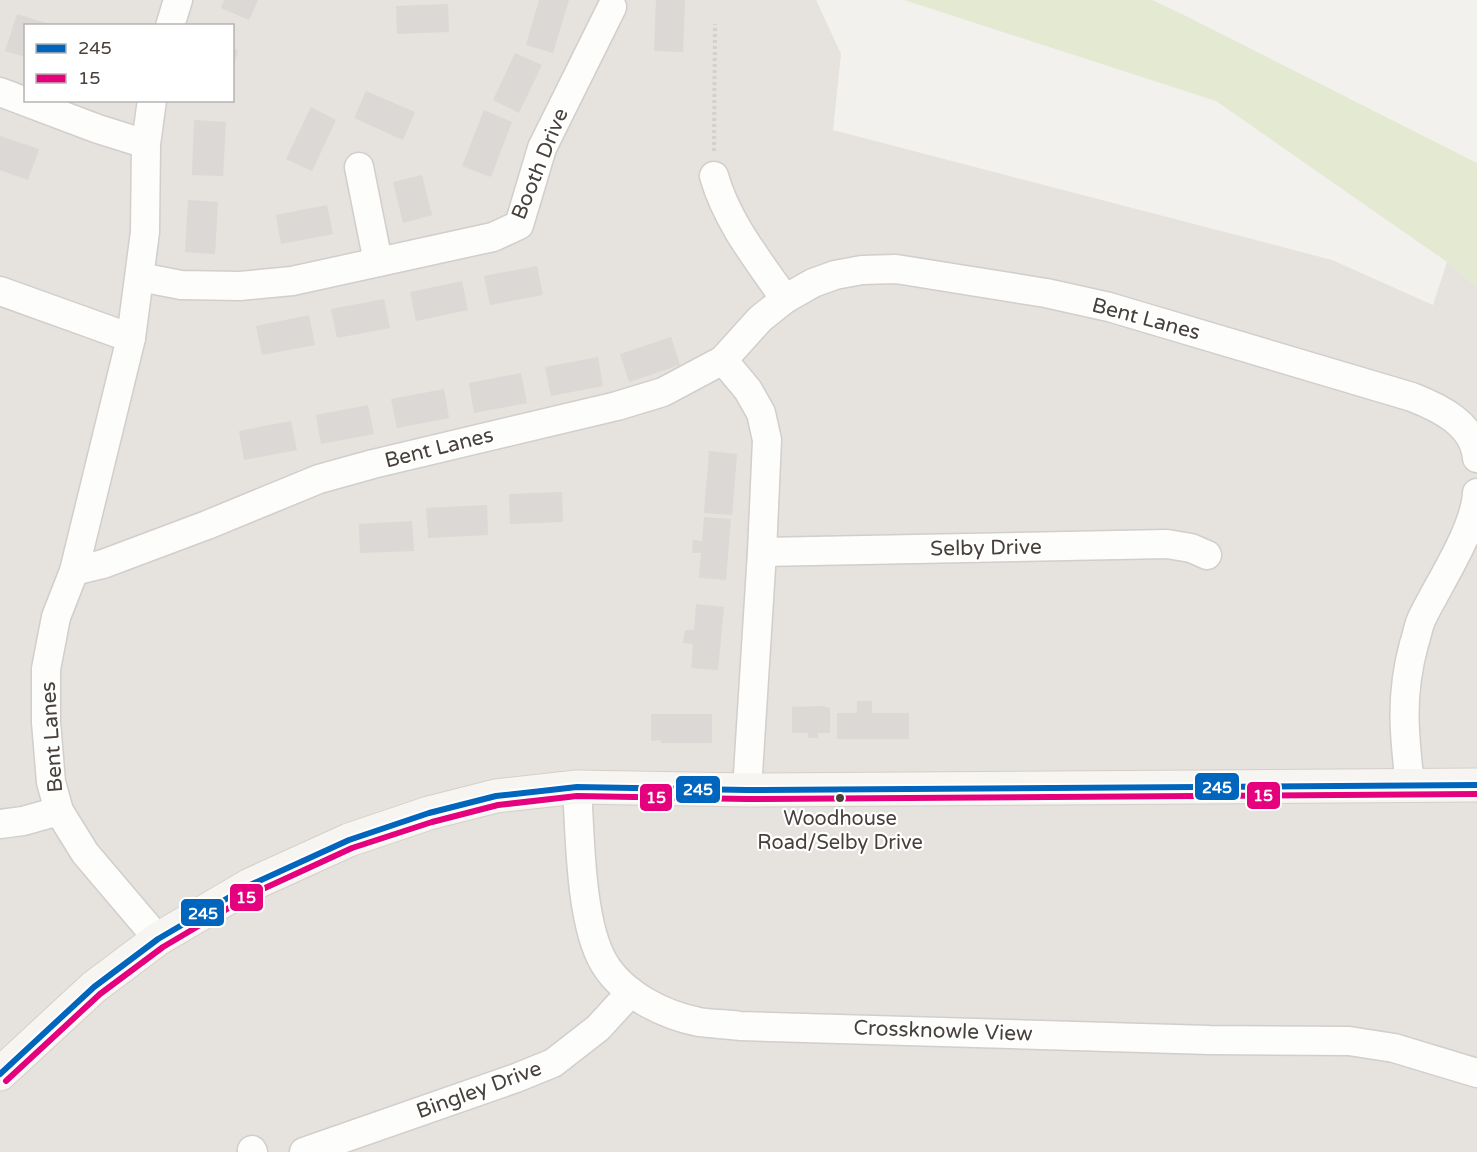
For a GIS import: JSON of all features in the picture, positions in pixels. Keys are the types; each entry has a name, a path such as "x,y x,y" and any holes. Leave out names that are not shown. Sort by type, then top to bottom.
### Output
{"street":[{"path":"171,24 178,0"},
{"name":"Booth Drive","path":"140,277 181,285 240,286 292,281 493,237 519,225 542,148 612,7"},
{"path":"0,92 24,101"},
{"path":"26,102 146,144"},
{"name":"Bent Lanes","path":"0,824 22,821 59,811 51,782 46,722 46,669 56,617 74,571 131,338 145,232 146,144 152,102"},
{"path":"359,167 378,262"},
{"path":"714,176 723,204 785,299"},
{"name":"Bent Lanes","path":"74,571 103,564 207,525 319,479 617,406 663,392 723,360 760,319 785,299 813,283 835,275 862,270 896,269 1023,289 1088,302 1412,397 1440,408 1461,424 1474,445 1477,458"},
{"path":"0,291 131,338"},
{"path":"723,360 748,390 761,413 767,440 747,790"},
{"path":"1410,785 1403,730 1404,693 1411,657 1421,621 1470,526 1477,492"},
{"name":"Selby Drive","path":"762,552 1167,544 1191,548 1207,555"},
{"path":"0,1074 94,987 158,939 250,885 349,840 429,813 496,796 577,787 747,790 1477,785"},
{"name":"Crossknowle View","path":"577,787 585,888 591,929 604,963 631,992 672,1014 698,1022 740,1026 1197,1040 1349,1041 1394,1048 1477,1073"},
{"path":"59,811 85,853 158,939"},
{"name":"Bingley Drive","path":"304,1152 553,1063 598,1028 631,992"}],"path":[{"path":"714,176 715,24"}],"shaded area":[{"path":"0,0 816,0 841,54 833,130 1332,260 1433,305 1447,262 1477,287 1477,1152 0,1152"}],"green space":[{"path":"904,0 1152,0 1184,15 1477,163 1477,287 1447,262 1216,101"}],"building":[{"path":"224,0 258,0 249,20 221,8"},
{"path":"539,0 569,0 553,53 526,45"},
{"path":"656,0 685,0 683,52 654,51"},
{"path":"448,4 449,32 397,34 396,6"},
{"path":"17,14 49,24 24,24 24,56 5,51"},
{"path":"234,49 238,50 234,66"},
{"path":"515,53 542,65 519,113 493,100"},
{"path":"366,91 415,112 403,140 354,118"},
{"path":"311,107 336,120 312,171 286,159"},
{"path":"484,110 512,122 491,177 462,166"},
{"path":"194,120 226,122 223,176 192,175"},
{"path":"0,136 39,149 28,180 0,170"},
{"path":"422,175 432,215 403,223 393,182"},
{"path":"188,200 218,202 215,254 185,252"},
{"path":"327,205 333,234 281,244 276,215"},
{"path":"537,266 543,295 490,305 484,276"},
{"path":"462,281 468,310 416,321 410,292"},
{"path":"384,299 390,328 337,338 331,309"},
{"path":"309,315 315,345 262,355 256,326"},
{"path":"671,337 680,365 629,382 620,354"},
{"path":"598,357 603,386 551,396 545,367"},
{"path":"521,373 527,403 474,413 469,383"},
{"path":"444,389 449,418 397,428 391,399"},
{"path":"368,405 374,434 321,444 316,415"},
{"path":"291,421 297,450 244,460 239,431"},
{"path":"709,451 737,454 732,515 704,513"},
{"path":"562,492 563,522 510,524 509,494"},
{"path":"487,505 488,535 428,538 426,508"},
{"path":"704,517 731,519 726,580 699,578 701,553 692,553 693,540 702,541"},
{"path":"412,521 414,551 360,553 359,524"},
{"path":"696,604 724,607 718,670 691,668 693,644 683,643 685,630 694,630"},
{"path":"857,701 872,701 872,713 909,713 909,739 837,739 837,713 857,713"},
{"path":"823,706 830,708 830,733 818,733 818,738 808,738 808,733 792,733 792,707"},
{"path":"651,714 712,714 712,743 651,741"}],"transit line":[{"name":"245","path":"0,1074 94,987 158,939 250,885 349,840 429,813 496,796 577,787 747,790 1477,785"},
{"name":"15","path":"6,1081 100,994 163,947 254,893 352,848 432,822 498,805 577,796 747,799 1477,794"}],"place":[{"name":"Woodhouse Road/Selby Drive","path":"840,798"}]}
